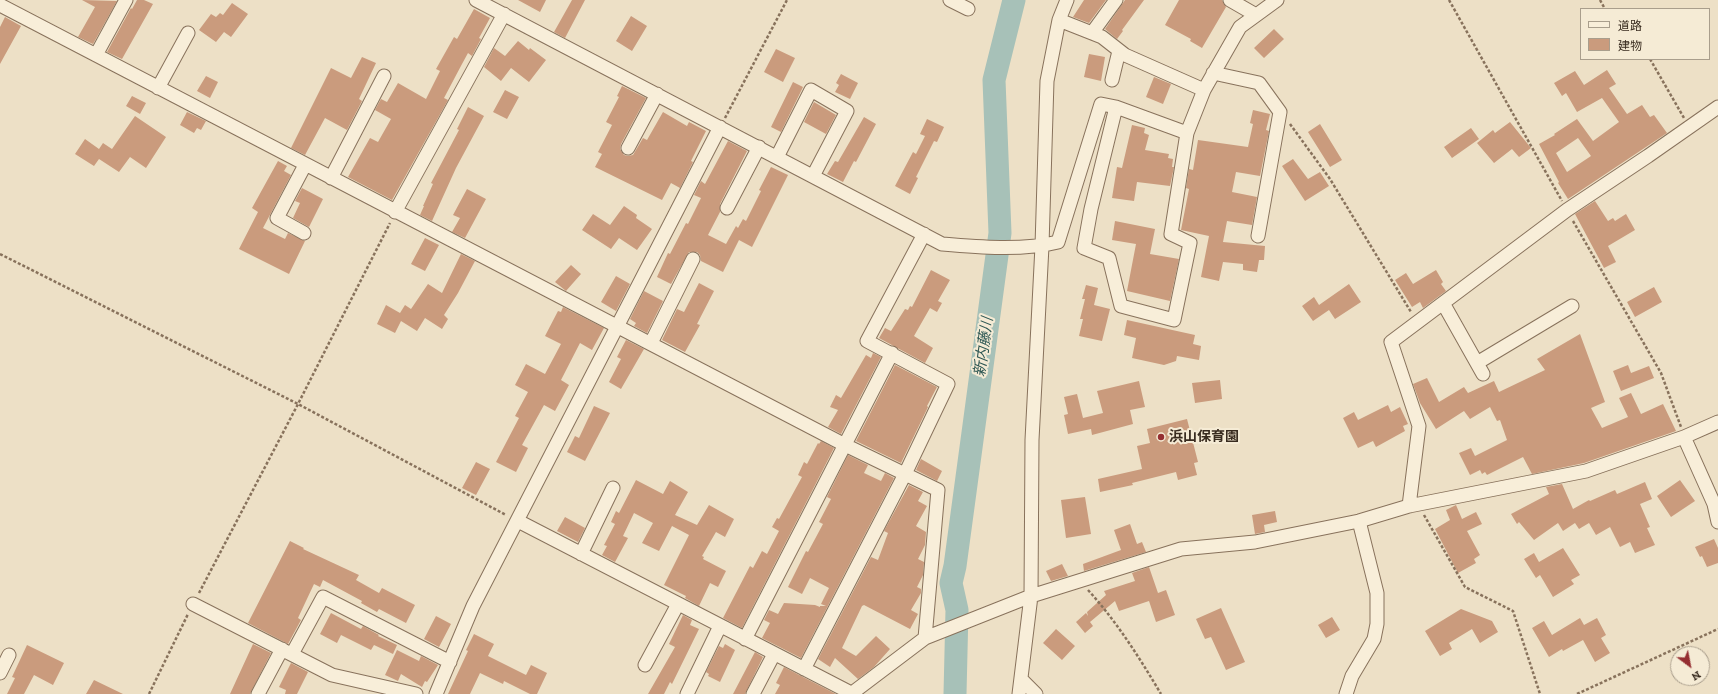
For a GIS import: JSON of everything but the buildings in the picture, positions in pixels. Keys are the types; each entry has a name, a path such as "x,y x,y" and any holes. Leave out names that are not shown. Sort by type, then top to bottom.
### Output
{"street":[{"path":"96,55 126,0"},
{"path":"476,0 942,244 1027,247 1042,246 1058,242 1101,104 1116,107 1187,134"},
{"path":"950,0 968,9"},
{"path":"1020,694 1031,596 1032,440 1042,246 1047,81 1059,20 1067,0"},
{"path":"1092,33 1116,0"},
{"path":"1116,107 1091,209 1084,248 1109,258 1121,306 1174,320 1190,243 1170,234 1187,134 1204,90 1240,27 1277,0"},
{"path":"1238,2 1256,15"},
{"path":"0,5 845,445 938,490 930,635"},
{"path":"395,212 504,14"},
{"path":"1059,20 1102,37 1125,55 1204,90"},
{"path":"158,88 188,33"},
{"path":"1112,80 1119,51"},
{"path":"1213,73 1259,83 1280,112 1258,236"},
{"path":"331,178 384,76"},
{"path":"777,157 811,90 847,111 813,176"},
{"path":"628,148 657,94"},
{"path":"1414,505 1419,426 1391,342 1567,210 1718,107"},
{"path":"436,694 473,606 619,326 720,127"},
{"path":"727,208 759,147"},
{"path":"304,233 277,218 305,165"},
{"path":"804,669 905,474 948,384 867,340 924,234"},
{"path":"650,343 693,259"},
{"path":"1443,303 1480,368 1572,306"},
{"path":"745,639 892,353"},
{"path":"518,521 851,694 930,635 1013,602 1080,580 1181,549 1255,542 1360,521 1414,505 1586,471 1684,436 1718,422"},
{"path":"1684,436 1714,504 1718,522"},
{"path":"581,554 613,488"},
{"path":"1346,694 1352,676 1374,639 1376,624 1377,593 1360,521"},
{"path":"258,694 323,597 450,662"},
{"path":"193,604 332,675 416,694"},
{"path":"645,665 678,604"},
{"path":"687,694 720,626"},
{"path":"753,694 774,654"},
{"path":"0,673 9,655"},
{"path":"1022,679 1036,694"}],"path":[{"path":"720,127 787,0"},
{"path":"1651,60 1689,127"},
{"path":"1280,112 1330,179 1417,322"},
{"path":"149,694 193,604 298,404 395,212"},
{"path":"0,254 298,404 518,521"},
{"path":"1414,505 1465,587 1513,611 1540,694"},
{"path":"1080,580 1108,611 1131,644 1161,694"},
{"path":"1577,694 1718,629"}],"waterway":[{"name":"新内藤川","path":"955,694 957,610 951,583 955,566 1000,233 994,80 1014,0"}],"place":[{"name":"浜山保育園","path":"1161,437"}]}
